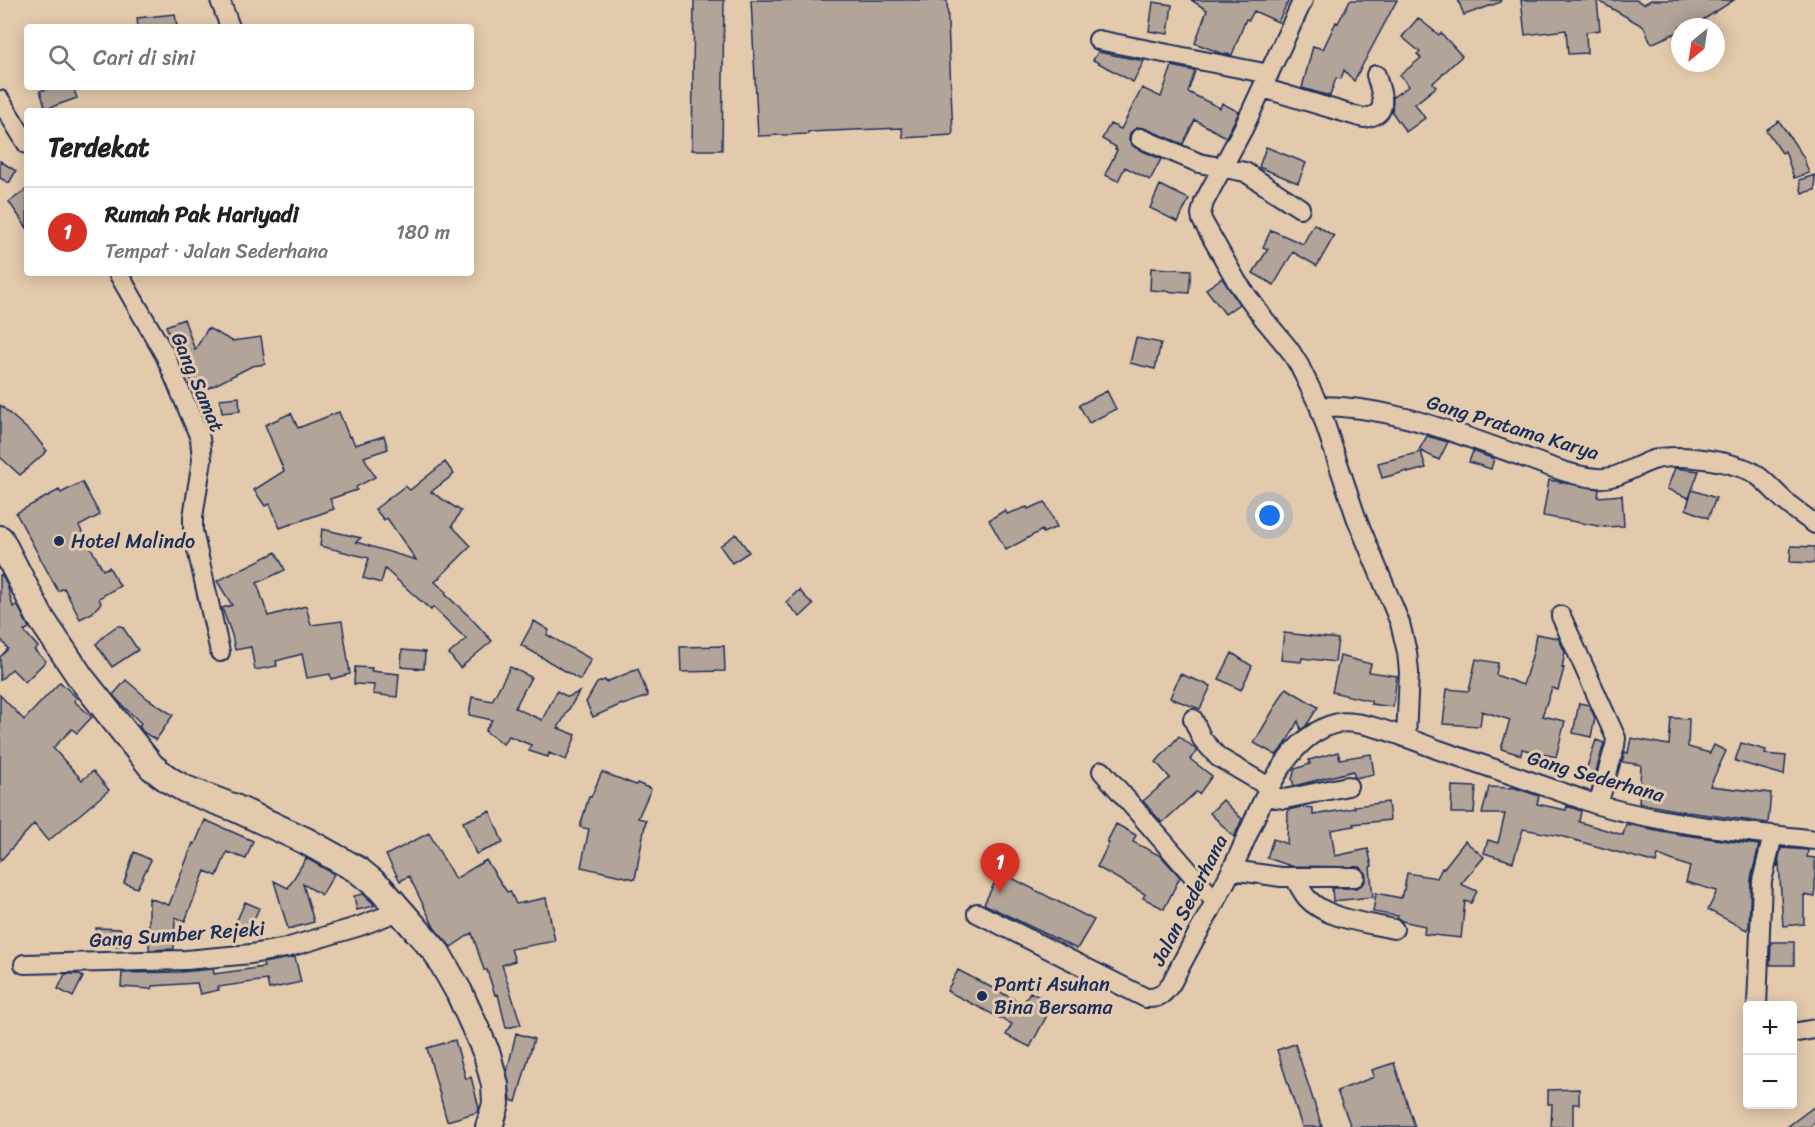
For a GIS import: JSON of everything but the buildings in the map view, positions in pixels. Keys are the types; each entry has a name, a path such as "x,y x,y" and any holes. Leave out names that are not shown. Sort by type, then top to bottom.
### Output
{"main road":[{"path":"0,538 7,570 81,678 152,767 185,789 235,807 276,826 358,870 380,888 437,953 459,992 487,1054 495,1085 496,1104 489,1127"}],"street":[{"path":"220,0 230,24"},
{"path":"1303,0 1266,81 1203,202 1201,214 1202,220 1237,282 1294,357 1319,406 1356,517 1400,623 1409,672 1406,738"},
{"path":"1098,40 1266,81 1363,118 1370,117 1380,110 1383,102 1376,75"},
{"path":"0,100 24,139"},
{"path":"1140,138 1199,163 1245,172 1300,208"},
{"name":"Gang Samat","path":"120,276 165,355 200,438 202,460 193,531 220,652"},
{"name":"Gang Pratama Karya","path":"1319,406 1347,406 1401,416 1584,476 1599,478 1618,475 1662,458 1699,459 1741,467 1758,476 1787,503 1815,524"},
{"path":"1561,616 1616,738 1598,805"},
{"path":"1193,719 1202,739 1218,757 1267,791 1285,799 1348,786"},
{"name":"Jalan Sederhana","path":"977,913 1146,998 1153,999 1166,992 1232,870 1267,791 1288,759 1309,736 1320,729 1340,723 1359,724 1406,738"},
{"name":"Gang Sederhana","path":"1406,738 1627,813 1815,840"},
{"path":"1102,771 1215,901"},
{"path":"1757,1001 1762,880 1773,835"},
{"path":"1232,870 1295,878 1355,877"},
{"path":"1295,878 1306,897 1316,906 1331,913 1394,929"},
{"name":"Gang Sumber Rejeki","path":"24,964 186,960 251,954 286,948 360,926 399,911"},
{"path":"1797,1032 1815,1029"}],"place":[{"name":"Hotel Malindo","path":"59,541"},
{"name":"Rumah Pak Hariyadi","path":"1000,893"},
{"name":"Panti Asuhan Bina Bersama","path":"982,996"}]}
